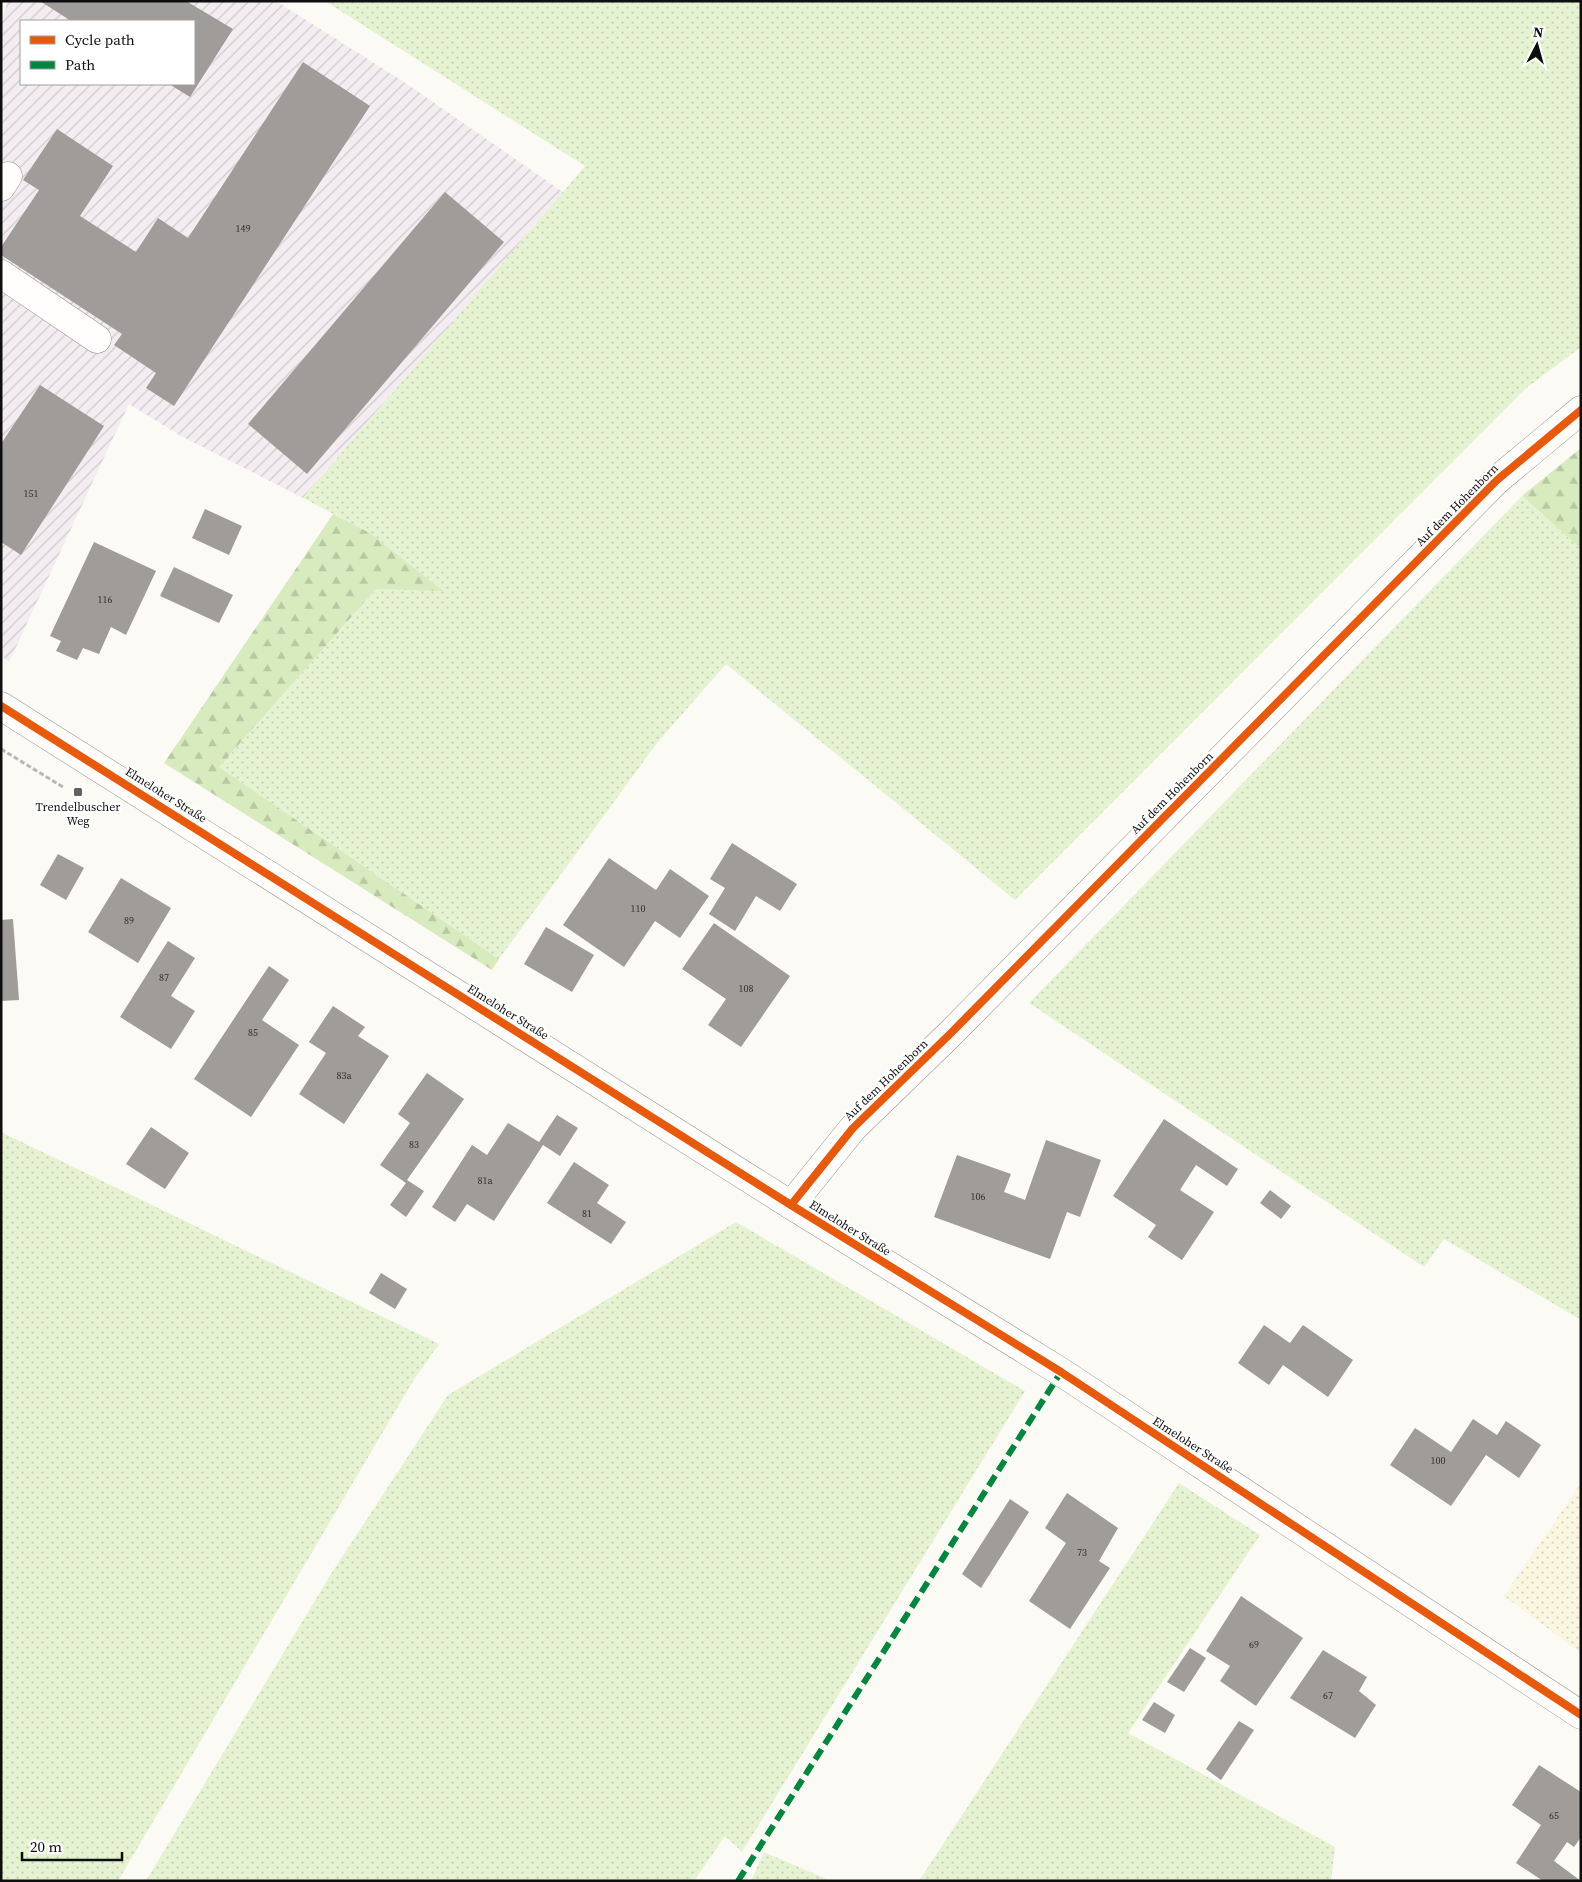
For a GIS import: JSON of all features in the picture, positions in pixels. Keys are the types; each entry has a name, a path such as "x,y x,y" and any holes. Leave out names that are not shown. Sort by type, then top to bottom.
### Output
{"street":[{"path":"1,274 97,338"},
{"name":"Auf dem Hohenborn","path":"792,1205 853,1128 950,1034 1497,480 1581,410"},
{"name":"Elmeloher Straße","path":"1,706 792,1205 1061,1372 1581,1714"}],"path":[{"path":"1,749 62,788"}],"shaded area":[{"path":"7,1 276,1 404,82 563,192 303,498 181,436 129,404 9,662 1,656 1,27"},
{"path":"1581,1483 1581,1653 1504,1596"}],"green space":[{"path":"325,1 1581,1 1581,347 1525,389 1015,900 726,664 657,743 499,959 219,767 376,589 443,590 370,533 303,498 585,166"},
{"path":"1581,448 1581,549 1522,496"},
{"path":"1522,496 1581,549 1581,1320 1444,1239 1424,1267 1029,1003"},
{"path":"333,514 370,533 444,591 376,589 219,767 499,959 492,970 164,763"},
{"path":"1,1132 439,1344 413,1381 118,1881 1,1881"},
{"path":"736,1222 1025,1391 742,1852 725,1836 694,1881 146,1881 331,1574 448,1395"},
{"path":"1179,1483 1260,1535 1128,1733 1335,1847 1331,1881 919,1881"},
{"path":"764,1852 831,1881 751,1881"}],"building":[{"path":"40,1 186,1 233,29 190,97 171,85 195,85 195,20 69,20"},
{"path":"303,62 370,106 174,406 146,388 156,373 114,345 122,334 1,255 1,247 39,190 23,180 57,129 113,166 80,216 136,252 158,218 188,238"},
{"path":"445,192 504,242 307,474 248,424"},
{"path":"40,385 104,426 21,555 1,542 1,444"},
{"path":"205,509 242,526 229,555 192,538"},
{"path":"94,542 156,571 126,635 111,627 99,654 83,648 77,660 56,651 61,641 50,636"},
{"path":"174,567 233,595 219,623 160,596"},
{"path":"732,843 797,884 780,911 756,896 735,931 709,914 725,888 710,879"},
{"path":"58,854 84,868 66,900 40,885"},
{"path":"609,858 656,890 670,869 709,896 680,938 655,921 624,967 563,925"},
{"path":"121,878 171,908 138,963 88,932"},
{"path":"13,919 19,1000 1,1001 1,920"},
{"path":"714,923 790,976 741,1047 708,1025 726,999 682,969"},
{"path":"546,927 594,955 572,992 524,964"},
{"path":"168,941 195,958 171,996 195,1011 171,1049 120,1017"},
{"path":"269,966 289,980 262,1020 299,1045 251,1117 194,1079"},
{"path":"333,1006 365,1027 358,1036 389,1056 344,1124 299,1094 326,1053 309,1042"},
{"path":"427,1073 464,1099 407,1180 424,1191 406,1217 390,1205 406,1183 380,1165 410,1123 398,1114"},
{"path":"557,1115 578,1128 560,1156 543,1145 494,1221 467,1204 455,1222 432,1207 472,1145 487,1155 508,1123 539,1142"},
{"path":"1164,1119 1238,1169 1227,1186 1196,1165 1180,1190 1214,1212 1182,1260 1148,1237 1156,1225 1113,1196"},
{"path":"151,1127 189,1153 165,1189 126,1164"},
{"path":"1046,1140 1101,1160 1080,1217 1067,1212 1050,1259 934,1217 957,1155 1011,1174 1004,1192 1025,1200"},
{"path":"574,1162 609,1185 597,1203 626,1222 611,1244 547,1203"},
{"path":"1270,1190 1291,1206 1281,1219 1260,1203"},
{"path":"381,1273 407,1289 395,1309 369,1293"},
{"path":"1264,1325 1290,1343 1303,1325 1353,1360 1328,1397 1283,1365 1269,1385 1238,1363"},
{"path":"1473,1419 1497,1435 1506,1421 1541,1445 1519,1478 1486,1455 1451,1506 1390,1465 1415,1428 1451,1452"},
{"path":"1067,1493 1118,1528 1099,1561 1110,1568 1070,1629 1029,1601 1066,1543 1045,1528"},
{"path":"1010,1499 1029,1512 981,1588 962,1574"},
{"path":"1241,1596 1303,1638 1256,1706 1220,1681 1230,1666 1206,1651"},
{"path":"1190,1648 1206,1658 1184,1692 1167,1682"},
{"path":"1323,1650 1367,1677 1359,1691 1376,1705 1355,1738 1290,1698"},
{"path":"1154,1702 1175,1715 1165,1733 1142,1720"},
{"path":"1239,1721 1254,1730 1221,1780 1206,1769"},
{"path":"1539,1765 1581,1792 1581,1837 1574,1847 1567,1842 1554,1861 1581,1881 1543,1881 1516,1863 1541,1825 1512,1805"}],"marked path":[{"path":"738,1881 1061,1372"}],"cycle path":[{"path":"791,1205 853,1128 950,1034 1497,480 1581,410"},
{"path":"1,706 791,1205 1061,1372 1581,1715"}],"place":[{"name":"Trendelbuscher Weg","path":"78,792"}]}
